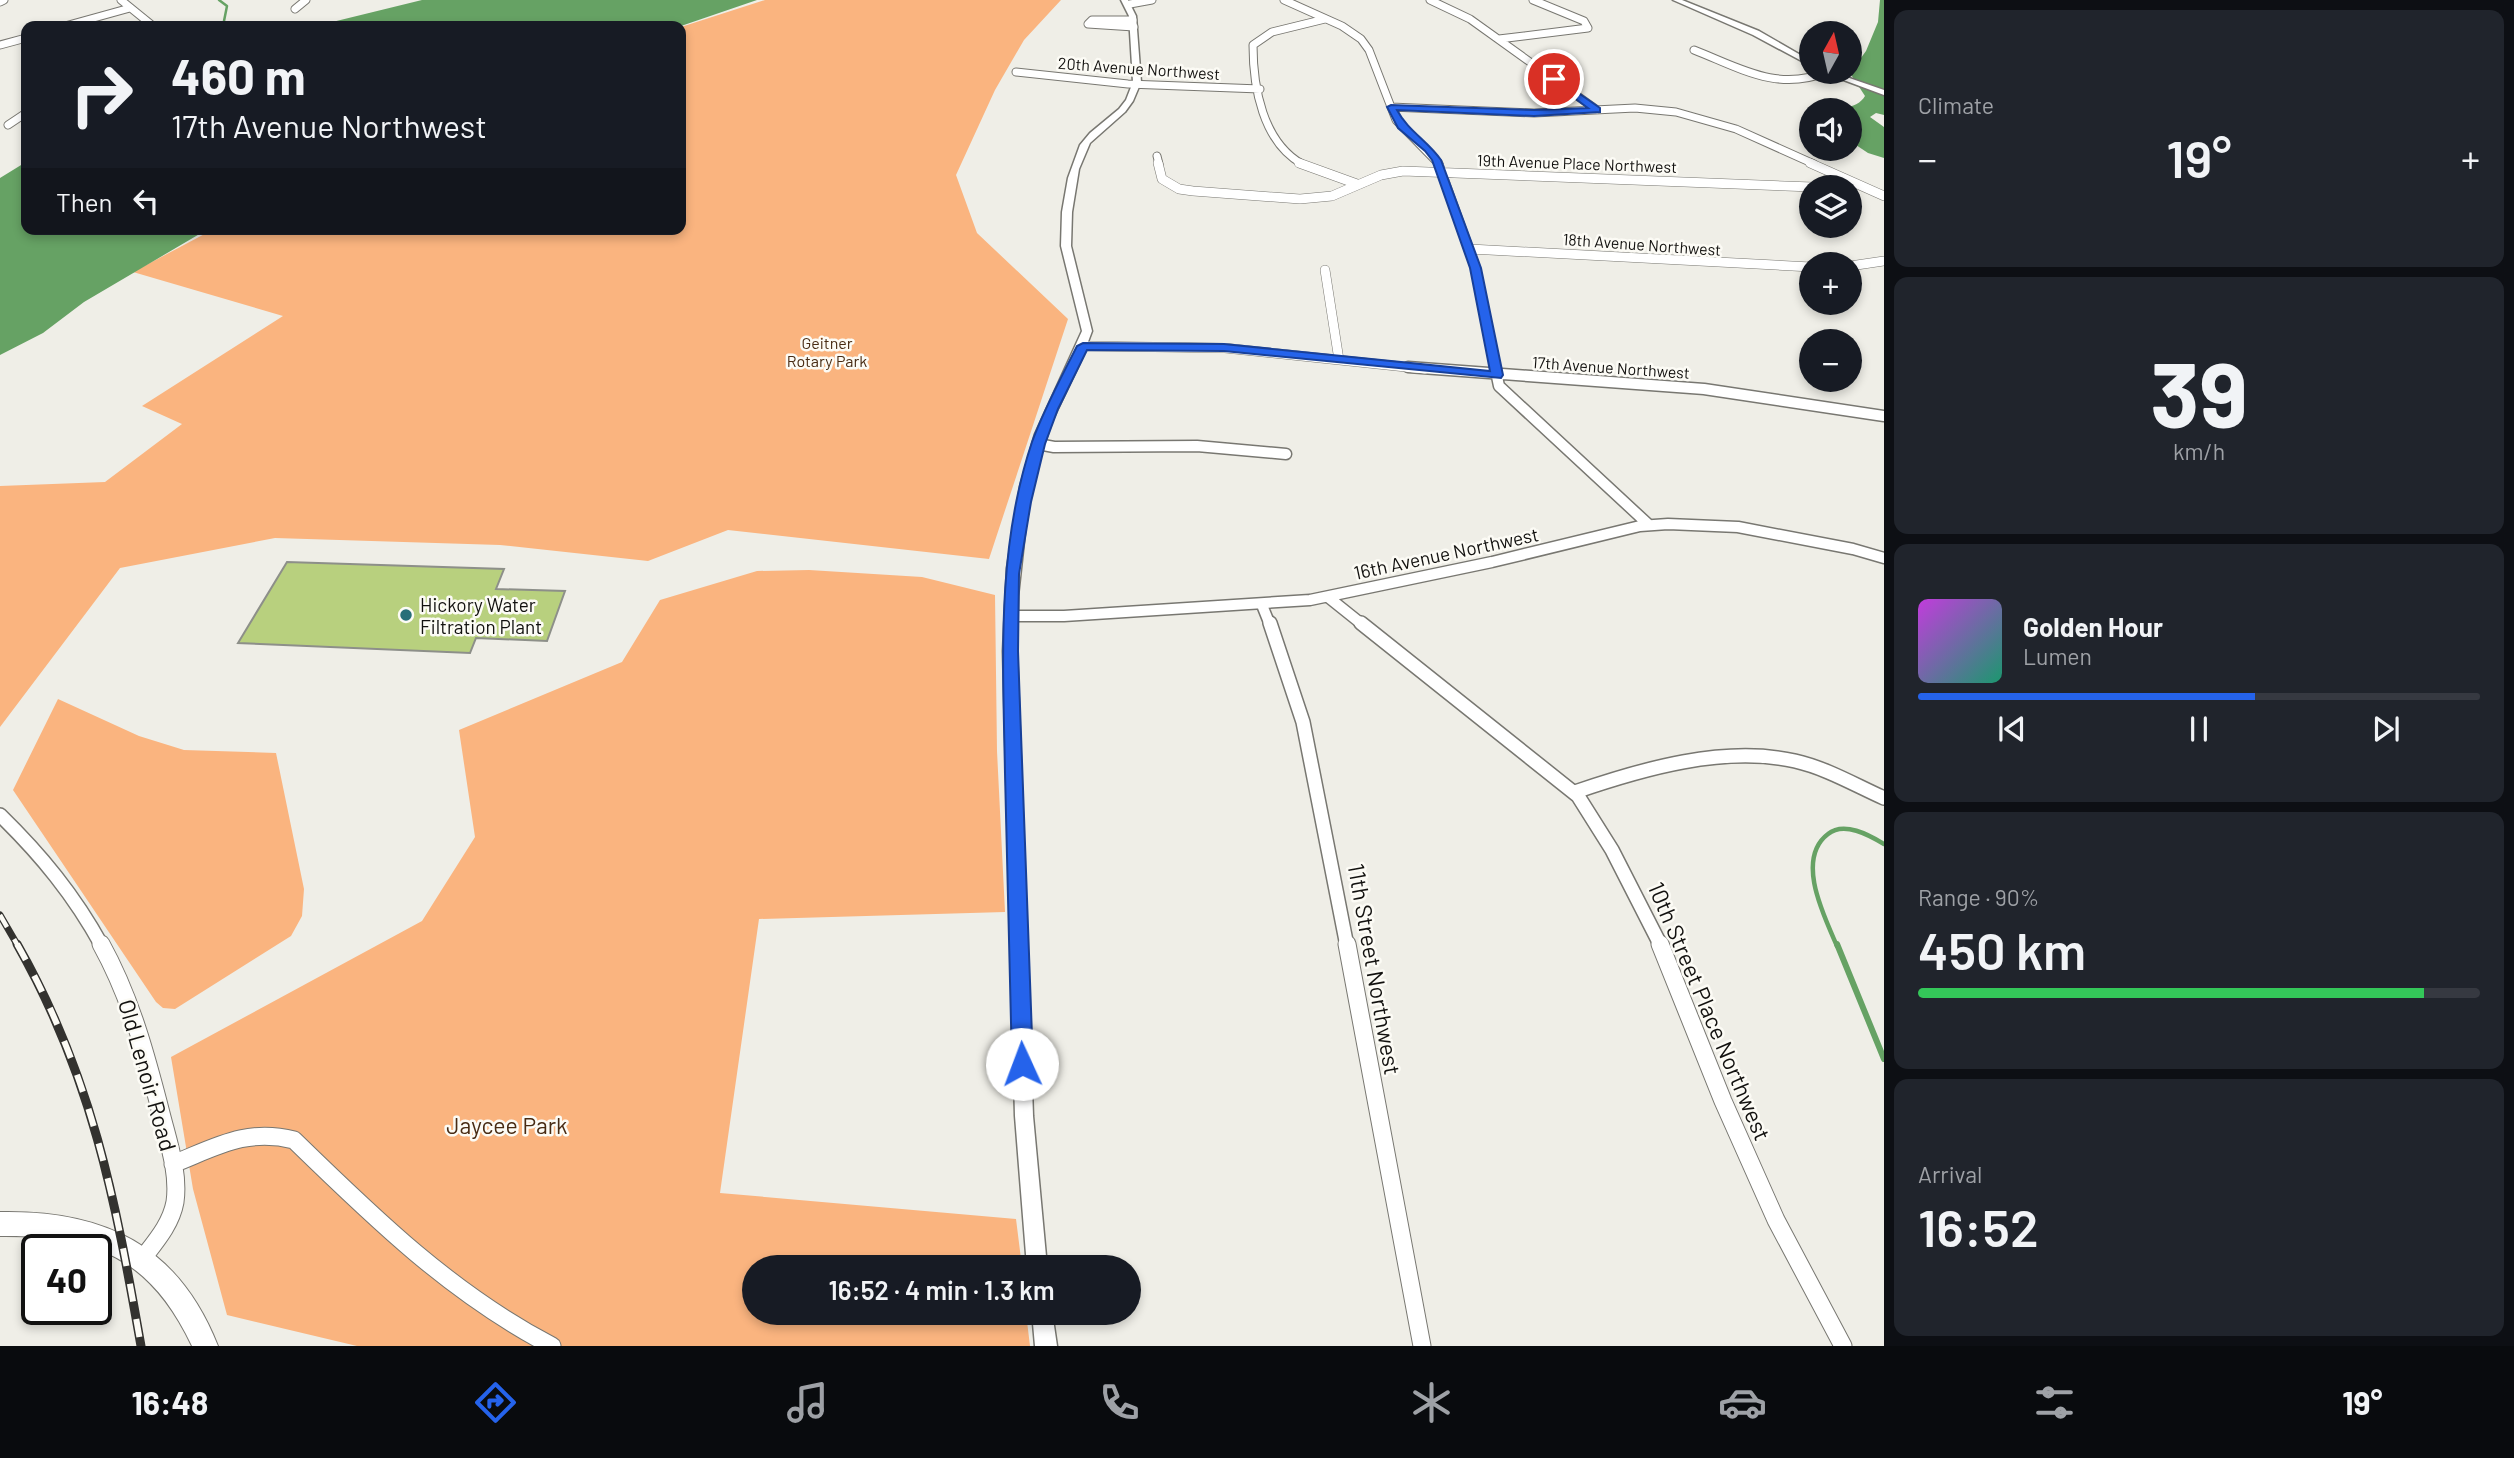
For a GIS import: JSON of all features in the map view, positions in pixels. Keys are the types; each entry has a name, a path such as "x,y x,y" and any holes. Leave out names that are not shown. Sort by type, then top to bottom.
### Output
{"main road":[{"path":"0,1224 65,1227 114,1243 143,1258 160,1275 194,1321 205,1346"}],"street":[{"path":"121,0 147,21"},
{"path":"295,9 306,0"},
{"path":"1036,1255 1024,1116 1010,616 1014,563 1038,444 1083,346 1087,331 1085,313 1064,248 1072,183 1084,144 1127,106 1139,83 1134,23 1127,2 1152,0"},
{"path":"1284,0 1347,29 1365,44 1401,126 1433,153 1470,249 1496,380 1508,396 1648,525"},
{"path":"1430,0 1470,19 1597,110"},
{"path":"1499,39 1584,30 1589,26 1584,21 1533,0"},
{"path":"1676,0 1756,33 1799,57"},
{"path":"83,21 130,8"},
{"path":"1325,19 1272,32 1255,42 1252,52 1270,131 1280,148 1306,165 1357,184"},
{"path":"1092,20 1134,23 1088,24 1092,20"},
{"path":"0,45 21,39"},
{"path":"1694,50 1738,70 1769,78 1799,80"},
{"name":"20th Avenue Northwest","path":"1016,72 1128,84 1260,89"},
{"path":"1858,84 1884,93"},
{"path":"1391,107 1534,113 1650,108 1690,114 1736,129 1880,194"},
{"path":"8,124 21,116"},
{"name":"19th Avenue Place Northwest","path":"1157,156 1161,178 1172,186 1188,191 1313,198 1335,195 1372,177 1390,172 1441,171 1799,186"},
{"path":"1862,193 1880,194"},
{"name":"18th Avenue Northwest","path":"1470,249 1799,266"},
{"path":"1862,264 1884,261"},
{"path":"1325,270 1339,360"},
{"name":"17th Avenue Northwest","path":"1083,346 1224,348 1497,375 1704,389 1884,416"},
{"path":"1038,444 1054,447 1197,446 1286,454"},
{"name":"16th Avenue Northwest","path":"1010,616 1064,616 1262,605 1328,597 1648,525 1738,527 1843,547 1884,558"},
{"name":"10th Street Place Northwest","path":"1328,597 1575,792 1612,850 1653,926 1723,1101 1776,1220 1843,1346"},
{"name":"11th Street Northwest","path":"1262,605 1283,656 1314,761 1392,1196 1422,1346"},
{"path":"1575,792 1597,784 1672,768 1751,756 1808,765 1884,798"},
{"name":"Old Lenoir Road","path":"0,815 55,871 85,912 112,962 140,1034 173,1164 176,1192 172,1214 162,1233 143,1258"},
{"path":"173,1164 227,1140 250,1135 268,1133 293,1140 418,1258 465,1295 527,1335 552,1346"},
{"path":"1044,1325 1046,1346"}],"green space":[{"name":"Geitner Rotary Park","path":"765,0 1061,0 1024,40 995,90 956,175 977,233 1068,319 989,559 728,530 648,561 500,545 275,538 120,568 0,727 0,486 105,482 182,424 142,406 283,316 133,272 203,235 686,235 686,25"},
{"name":"Jaycee Park","path":"809,570 922,577 995,595 997,751 1005,912 759,919 720,1193 1016,1219 1020,1255 742,1255 742,1325 1027,1325 1030,1346 357,1346 227,1315 193,1189 171,1057 422,921 475,837 459,730 622,662 660,600 757,571"},
{"path":"58,699 139,736 184,750 276,753 304,889 302,916 291,936 175,1009 163,1008 156,1002 13,790"}],"shaded area":[{"path":"422,0 757,0 686,24 686,21 336,21"},
{"path":"1880,0 1884,0 1884,115 1876,113 1870,117 1884,127 1884,158 1862,149 1862,100 1865,96 1857,84 1862,84 1862,56 1878,22"},
{"path":"21,165 21,235 198,235 84,302 43,333 0,355 0,178"}],"building":[{"name":"Hickory Water Filtration Plant","path":"287,562 504,569 496,589 565,591 547,641 476,638 470,653 238,643"}],"waterway":[{"path":"219,0 227,6 224,21"},
{"path":"1837,946 1815,888 1814,858 1818,845 1828,834 1841,829 1856,831 1884,844"},
{"path":"1837,944 1884,1059"}],"railway":[{"path":"0,915 18,946"},
{"path":"17,944 43,993 82,1090 110,1189 141,1346"}],"place":[{"name":"Hickory Water Filtration Plant","path":"406,615"}],"route":[{"path":"1022,1064 1010,651 1012,574 1024,502 1038,444 1083,346 1176,346 1255,350 1427,370 1497,375 1476,268 1437,160 1429,149 1401,126 1391,107 1534,113 1597,110 1554,79"}]}
